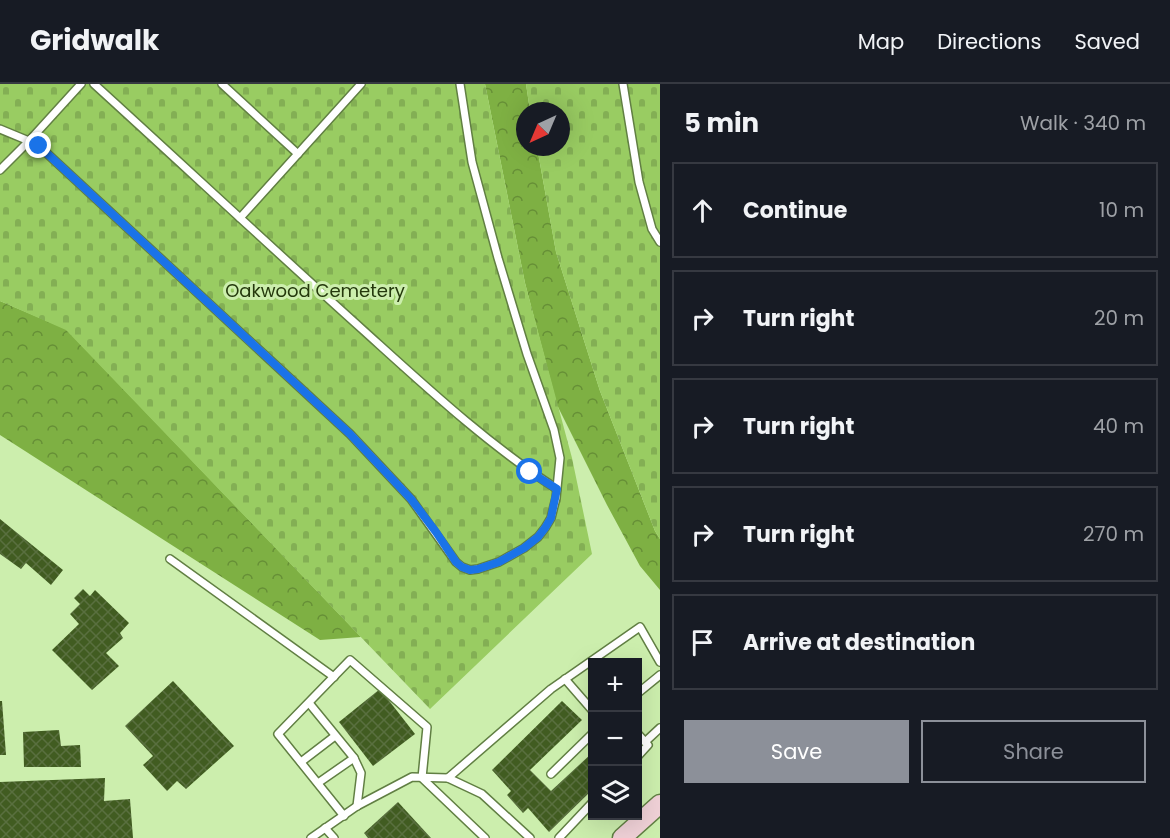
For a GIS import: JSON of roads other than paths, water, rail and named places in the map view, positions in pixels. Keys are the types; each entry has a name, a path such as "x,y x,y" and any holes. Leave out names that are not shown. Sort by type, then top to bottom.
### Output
{"main road":[{"path":"622,838 660,804"}],"lane":[{"path":"0,170 81,84"},
{"path":"94,84 443,402 530,472 557,489"},
{"path":"222,84 298,154"},
{"path":"240,218 361,84"},
{"path":"0,129 39,146 350,434 411,499 456,562 470,570 499,562 538,537 551,518 560,458 554,430 527,354 498,258 472,162 460,84"},
{"path":"623,84 639,182 652,229 660,242"},
{"path":"170,559 334,677"},
{"path":"448,778 551,689 640,627 660,662"},
{"path":"344,816 278,734 350,660 428,727 422,778"},
{"path":"642,690 660,675"},
{"path":"565,679 588,705"},
{"path":"309,703 354,758 361,773 357,806"},
{"path":"645,742 660,728"},
{"path":"301,762 335,735"},
{"path":"551,774 588,738"},
{"path":"642,739 648,745 642,752"},
{"path":"318,783 354,758"},
{"path":"310,838 357,806 412,777 448,778 482,794 531,838"},
{"path":"422,778 483,837"},
{"path":"559,838 588,807"},
{"path":"326,828 334,838"}],"park label":[{"name":"Oakwood Cemetery","path":"315,291"}]}
